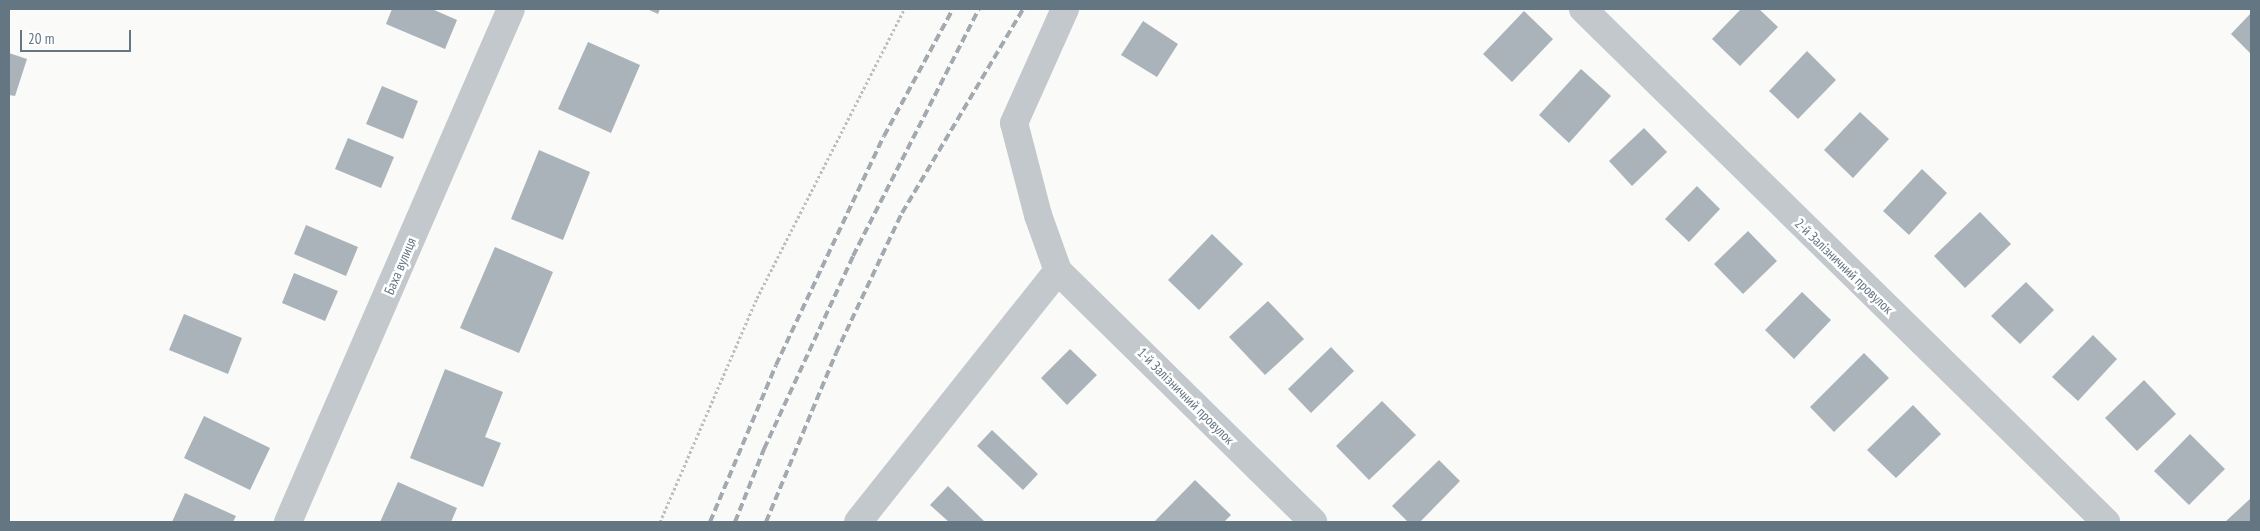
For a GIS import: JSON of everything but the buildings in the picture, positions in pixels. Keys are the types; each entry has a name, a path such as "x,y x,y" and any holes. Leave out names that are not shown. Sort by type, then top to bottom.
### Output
{"street":[{"name":"Баха вулиця","path":"288,522 512,9"},
{"path":"858,522 1058,271 1038,215 1014,123 1065,9"},
{"name":"2-й Залізничний провулок","path":"1583,9 2106,522"},
{"name":"1-й Залізничний провулок","path":"1058,271 1313,522"}],"path":[{"path":"660,522 757,298 904,9"}],"railway":[{"path":"710,522 776,365 884,136 953,9"},
{"path":"735,522 764,449 853,256 979,9"},
{"path":"766,522 836,353 902,213 1023,9"}]}
